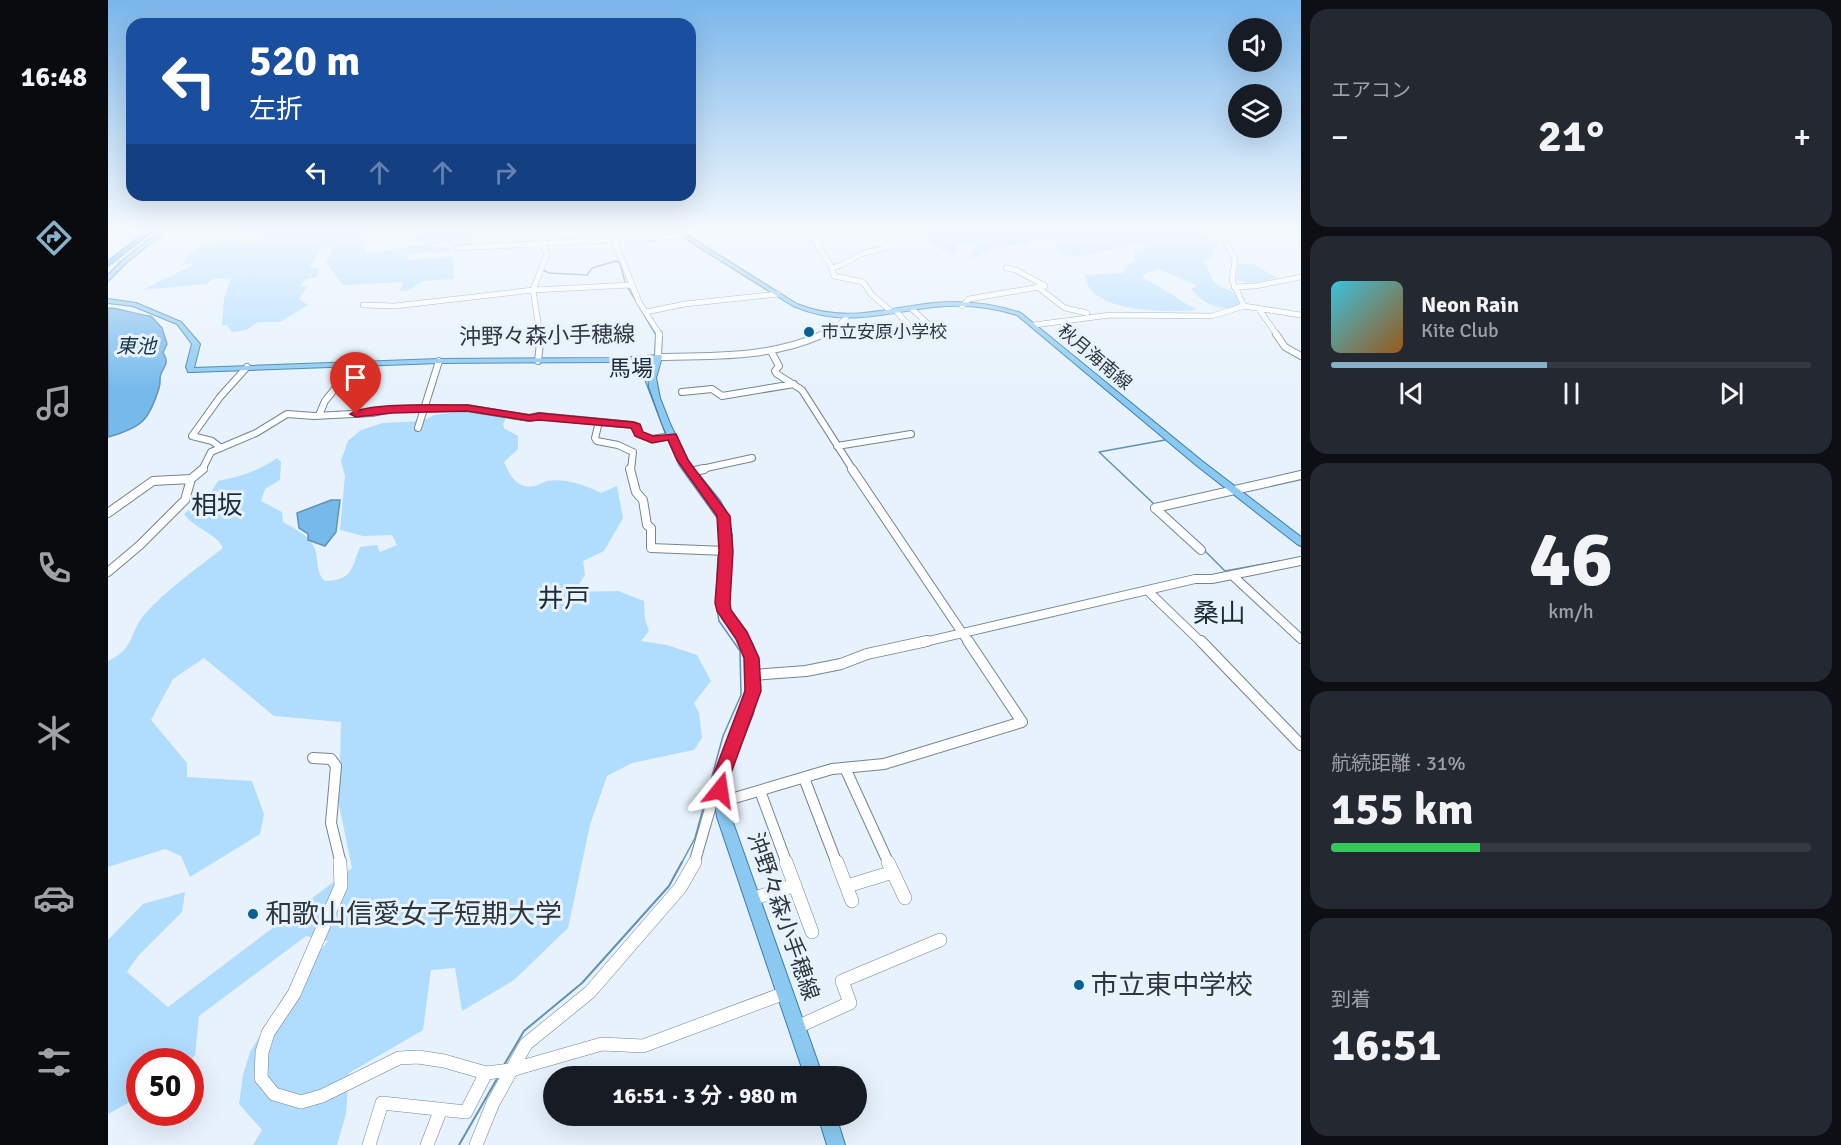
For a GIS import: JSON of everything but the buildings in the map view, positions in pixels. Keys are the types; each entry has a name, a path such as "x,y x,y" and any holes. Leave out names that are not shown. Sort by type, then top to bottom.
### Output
{"main road":[{"name":"秋月海南線","path":"759,282 806,310 846,318 941,305 1012,312 1034,325 1234,491 1301,542"},
{"name":"沖野々森小手穂線","path":"108,301 134,304 179,323 196,344 191,370 439,362 615,360 658,357 652,378 653,388 672,436 690,472 723,516 726,551 724,611 748,648 753,675 753,691 749,706 722,776 720,796 724,817 810,1066"},
{"path":"829,1126 836,1145"}],"street":[{"path":"537,282 533,290 541,330 538,361"},
{"path":"860,282 866,284 872,295 893,311 919,338"},
{"path":"962,306 969,299 1045,286 1039,282"},
{"path":"1233,282 1245,306"},
{"path":"1234,287 1274,282"},
{"path":"363,305 395,306 533,290 631,285 660,335 658,357 772,353 801,345 829,331 846,318"},
{"path":"1039,288 1065,308 1094,315"},
{"path":"646,312 685,304 778,294"},
{"path":"1034,325 1094,315 1156,314 1205,317 1226,314 1245,306 1301,315"},
{"path":"912,309 940,335"},
{"path":"1259,309 1285,347 1301,356"},
{"path":"476,1145 493,1103 526,1044 590,992 680,888 697,859 714,795 760,791 845,768 884,764 1022,722 807,401 802,390 777,374 775,371 779,366 772,353"},
{"path":"418,428 439,362"},
{"path":"319,415 325,401 355,364"},
{"path":"221,447 216,446 212,441 192,436 220,397 247,368"},
{"path":"682,392 712,389 722,396 795,384"},
{"path":"108,572 140,545 185,500 191,479 202,470 211,452 256,433 282,415 372,413 392,409 467,408 530,418 539,416 633,425 636,426 638,434 652,439 672,436"},
{"path":"599,422 595,438 597,441 618,445 633,452 630,467 636,492 643,501 647,525 651,528 651,548 726,551"},
{"path":"837,446 910,434"},
{"path":"690,472 752,458"},
{"path":"1201,550 1155,508 1301,476"},
{"path":"108,513 153,481 191,479"},
{"path":"753,675 841,664 867,654 963,634 1196,579 1212,579 1301,561"},
{"path":"1232,575 1301,639"},
{"path":"1148,591 1214,654 1301,746"},
{"path":"313,758 331,759 336,766 331,823 342,869 341,886 294,994 268,1033 262,1052 261,1078 274,1094 301,1102 322,1096 399,1058 418,1057 444,1061 486,1073 511,1070 602,1044 643,1046 785,993"},
{"path":"845,768 905,898"},
{"path":"804,778 852,901"},
{"path":"760,791 812,932"},
{"path":"847,886 893,872"},
{"path":"752,899 795,885"},
{"path":"797,1027 850,1004 842,981 940,940"},
{"path":"369,1145 382,1103 466,1112 486,1073"},
{"path":"427,1145 441,1109"}],"shaded area":[{"path":"157,282 209,282 207,284 142,290"},
{"path":"230,282 303,282 300,286 307,287 299,299 308,305 280,322 258,322 246,330 232,332 227,325 222,325 224,299"},
{"path":"341,282 394,282 343,285"},
{"path":"403,282 421,282 409,290 400,291"},
{"path":"1087,282 1150,282 1196,310 1168,311 1131,308 1099,297 1089,288"},
{"path":"1190,282 1215,282 1234,292 1239,304 1233,309 1209,304 1191,288 1197,287"},
{"path":"466,411 507,416 503,424 504,428 518,436 518,449 504,462 513,478 521,485 531,486 560,480 582,485 601,493 617,486 623,518 604,551 583,561 585,575 574,592 618,591 644,601 645,619 649,631 641,641 667,645 697,655 711,681 694,703 699,713 702,738 694,750 632,763 607,776 590,825 568,928 514,980 462,1011 455,968 431,970 423,1030 349,1073 346,1114 337,1145 253,1145 262,1130 239,1104 243,1075 250,1052 284,996 328,941 306,936 199,1016 196,1048 126,1048 126,1104 108,1114 108,940 143,904 185,892 182,912 138,956 127,972 168,1007 352,868 339,805 341,722 274,716 204,658 173,679 151,720 187,763 187,777 252,781 264,814 260,834 190,877 181,856 165,849 108,867 108,661 123,651 144,615 162,597 223,548 216,539 184,514 204,503 218,481 249,473 277,458 281,462 280,480 265,489 261,501 282,512 283,522 310,541 315,549 319,573 325,581 346,576 355,562 360,547 377,545 380,552 397,545 392,535 363,536 340,530 345,476 341,461 348,441 361,430 383,423 423,421 434,415"}],"water":[{"name":"東池","path":"108,308 151,316 162,328 167,344 163,353 166,364 160,376 160,386 147,416 136,426 108,437"},
{"path":"331,500 340,500 336,532 325,546 308,540 308,534 299,528 297,513"}],"waterway":[{"path":"627,286 656,335 655,353 645,380 666,435"},
{"path":"668,440 679,465 720,522 719,546"},
{"path":"1154,504 1099,452 1165,440"},
{"path":"1204,550 1225,571 1280,561"},
{"path":"681,864 695,838 723,736 741,695 740,651 719,621 716,603 718,554"},
{"path":"504,1065 524,1031 582,983 669,886 682,862"},
{"path":"459,1145 498,1077"}],"place":[{"name":"市立安原小学校","path":"809,332"},
{"name":"和歌山信愛女子短期大学","path":"253,914"},
{"name":"市立東中学校","path":"1079,985"}],"district":[{"name":"馬場","path":"631,368"},
{"name":"相坂","path":"217,505"},
{"name":"井戸","path":"564,598"},
{"name":"桑山","path":"1219,613"}],"route":[{"path":"356,414 392,409 467,408 530,418 539,416 633,425 636,426 638,434 652,439 672,436 682,460 723,516 726,551 722,588 724,611 742,636 751,658 753,691 722,776 720,790"}]}
